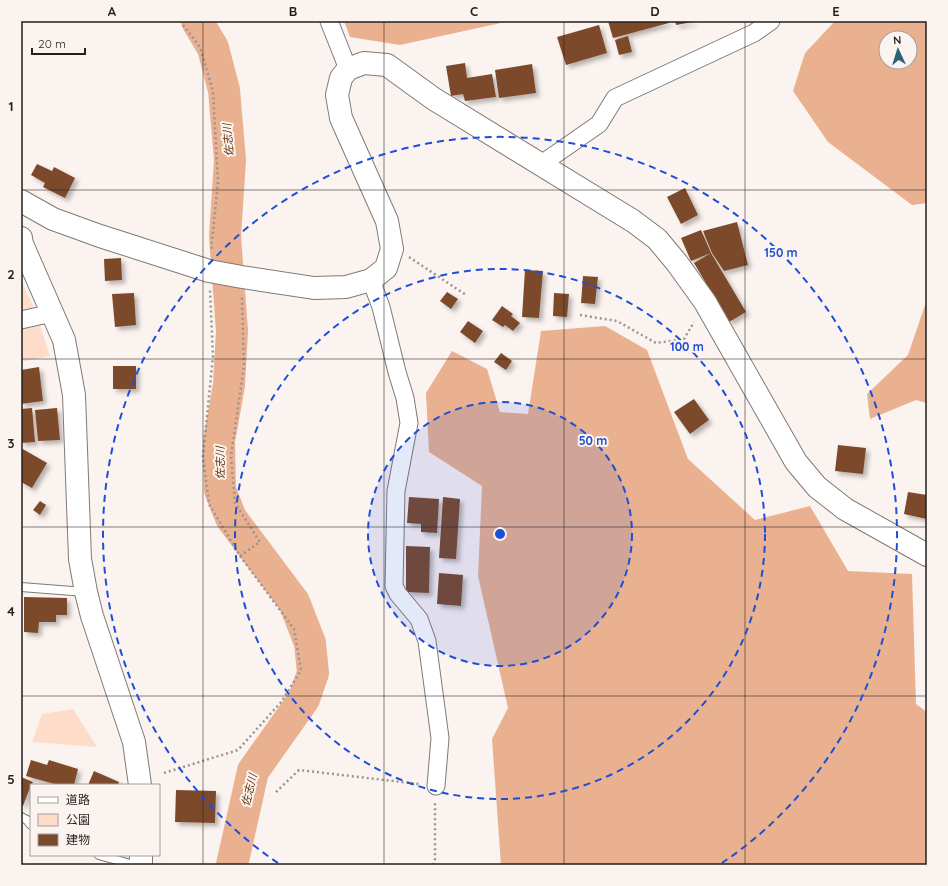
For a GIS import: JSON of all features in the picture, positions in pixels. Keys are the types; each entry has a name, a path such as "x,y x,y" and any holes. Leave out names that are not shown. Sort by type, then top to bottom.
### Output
{"street":[{"path":"329,21 348,68"},
{"path":"540,165 599,124 615,98 754,33 771,21"},
{"path":"21,201 53,219 100,236 209,270 242,277 314,288 346,287 371,280 386,268 392,249 387,221 341,118 337,95 342,78 348,68 364,63 387,65 434,99 633,221 657,240 677,262 705,302 796,462 817,487 845,509 927,555"},
{"path":"21,238 22,244 64,340 74,395 80,559 92,616 134,742 140,784"},
{"path":"371,280 381,307 405,398 409,423 396,491 394,586 398,594 419,620 427,641 440,738 436,786"},
{"path":"21,320 52,313"}],"lane":[{"path":"21,587 86,592"},
{"path":"21,817 27,820 30,824"},
{"path":"102,856 134,865"}],"path":[{"path":"164,773 238,750 282,701 301,670 294,628 240,556 209,504 203,457 213,356 209,270 218,182 213,91 200,47 180,21"},
{"path":"392,249 409,257 466,295"},
{"path":"240,556 260,542 235,503 231,456 244,366 242,277"},
{"path":"580,315 617,321 656,344 684,339 705,302"},
{"path":"276,792 299,770 436,786 434,865"}],"green space":[{"path":"21,281 34,307 21,312"},
{"path":"40,325 50,356 21,362 21,330"},
{"path":"73,709 97,747 32,742 42,714"}],"shaded area":[{"path":"344,21 510,21 400,45 350,37"},
{"path":"835,21 927,21 927,203 912,205 828,142 793,91 805,53"},
{"path":"927,299 927,403 916,400 870,419 867,394 908,355"},
{"path":"605,326 647,350 688,459 755,520 810,506 848,571 912,574 916,704 927,712 927,865 501,865 492,739 508,708 478,576 482,486 429,452 426,393 452,351 487,369 500,412 528,414 541,331"}],"building":[{"path":"608,21 669,21 669,23 613,38"},
{"path":"675,21 693,21 693,22 676,25"},
{"path":"599,25 607,53 566,65 557,37"},
{"path":"628,36 632,52 619,55 615,40"},
{"path":"465,63 467,78 492,74 496,97 465,101 463,94 451,96 446,66"},
{"path":"532,64 536,93 499,98 495,70"},
{"path":"37,164 52,171 54,167 75,178 65,198 43,187 45,183 31,175"},
{"path":"685,188 698,215 681,224 667,197"},
{"path":"737,222 748,265 724,271 712,253 703,231"},
{"path":"701,230 711,253 691,261 681,238"},
{"path":"711,253 746,312 729,322 694,263"},
{"path":"121,258 122,280 105,281 104,259"},
{"path":"525,270 543,271 539,318 522,317"},
{"path":"583,276 598,277 595,304 581,303"},
{"path":"447,292 458,299 451,309 440,301"},
{"path":"134,293 136,325 115,327 112,294"},
{"path":"554,293 569,294 567,317 553,316"},
{"path":"502,306 513,314 511,316 520,323 513,331 505,325 503,327 492,320"},
{"path":"468,321 483,331 475,343 460,332"},
{"path":"501,353 512,361 506,370 494,362"},
{"path":"113,366 136,366 136,389 113,389"},
{"path":"39,367 43,401 21,404 21,370"},
{"path":"694,399 709,420 690,434 674,412"},
{"path":"32,408 35,442 21,443 21,409"},
{"path":"57,408 60,440 38,441 35,410"},
{"path":"838,445 866,448 863,474 835,471"},
{"path":"21,448 47,463 32,488 21,482"},
{"path":"908,492 927,495 927,519 904,514"},
{"path":"409,497 439,499 437,533 421,532 421,524 407,523"},
{"path":"443,497 460,499 456,559 439,558"},
{"path":"40,501 46,505 40,515 33,510"},
{"path":"406,546 430,547 429,593 406,592"},
{"path":"439,573 463,575 461,606 437,604"},
{"path":"24,597 67,598 67,615 56,615 56,622 39,622 38,633 24,632"},
{"path":"31,760 47,765 49,760 78,769 74,784 54,784 26,776"},
{"path":"94,771 119,782 118,784 88,784"},
{"path":"21,777 33,782 30,784 23,806 21,805"},
{"path":"176,790 216,791 215,823 175,822"}],"waterway":[{"name":"佐志川","path":"197,21 213,48 224,90 230,160 225,236 232,331 229,385 219,441 220,490 231,518 294,602 310,643 313,673 304,699 253,771 232,865"}]}
